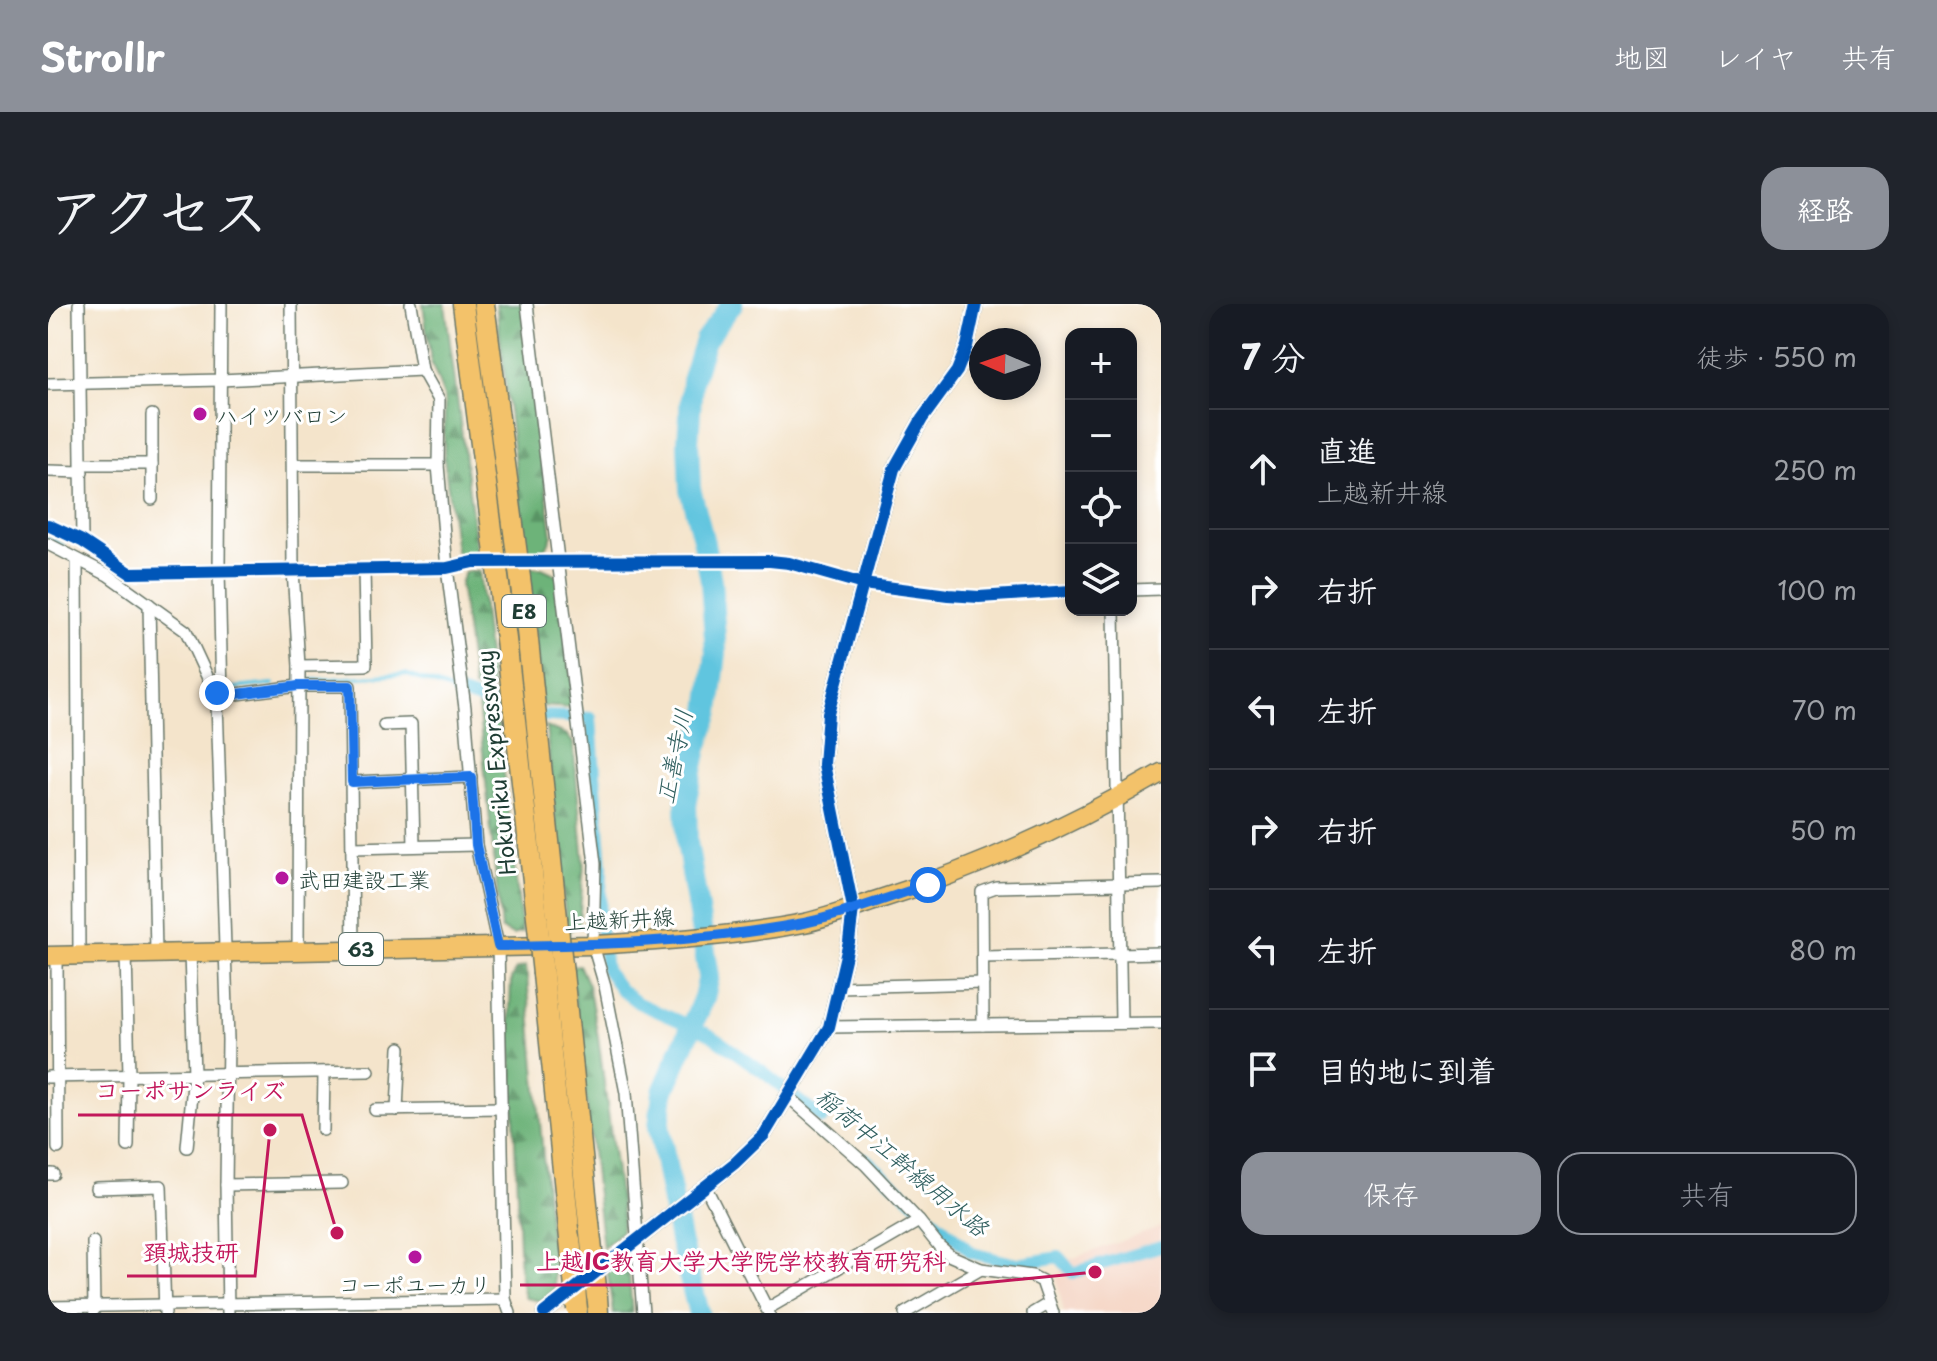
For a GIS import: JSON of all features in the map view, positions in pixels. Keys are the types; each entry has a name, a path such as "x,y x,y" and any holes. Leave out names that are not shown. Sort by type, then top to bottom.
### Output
{"highway":[{"name":"Hokuriku Expressway","path":"463,304 506,639 547,918"},
{"name":"Hokuriku Expressway","path":"484,304 527,631 553,974 598,1305"},
{"name":"Hokuriku Expressway","path":"553,974 570,1239 578,1311"}],"main road":[{"name":"上越新井線","path":"53,956 593,945 721,935 807,922 928,885 985,862 1117,799 1161,773"}],"street":[{"path":"79,304 82,541"},
{"path":"221,304 219,570 222,696 217,702 226,952 228,1308"},
{"path":"291,304 293,570 299,666 298,951"},
{"path":"411,304 422,370 439,400 438,465 447,568 465,708 476,845 498,946 505,1299 510,1313"},
{"path":"527,304 595,864 593,945 605,986 626,1093 643,1313"},
{"path":"544,1313 735,1163 764,1135 829,1027 853,908 824,764 825,740 836,682 894,469 922,419 957,371 967,346 976,304"},
{"path":"48,384 221,380 422,370"},
{"path":"152,415 152,499"},
{"path":"48,471 152,464"},
{"path":"293,465 438,465"},
{"path":"48,525 82,541 130,573 447,568 473,562"},
{"path":"48,544 108,575 186,631 213,689 222,696 298,686 350,686 353,949"},
{"path":"77,560 79,955"},
{"path":"544,563 770,561 789,563 863,584 979,597 1065,591"},
{"path":"299,666 366,665 364,569"},
{"path":"1137,590 1161,589"},
{"path":"149,604 156,953"},
{"path":"1114,616 1121,1023"},
{"path":"384,725 411,724 414,846"},
{"path":"352,782 471,777"},
{"path":"353,848 476,845"},
{"path":"983,1025 982,892 996,887 1161,883"},
{"path":"187,1147 194,1074 190,953"},
{"path":"984,957 1161,953"},
{"path":"126,954 128,1146"},
{"path":"53,956 58,1148"},
{"path":"839,987 983,983"},
{"path":"829,1027 1161,1023"},
{"path":"397,1110 400,1048"},
{"path":"54,1077 369,1071"},
{"path":"323,1130 324,1073"},
{"path":"789,1097 865,1164 951,1256 981,1269 1032,1276 1042,1281 1051,1309 1033,1313"},
{"path":"375,1110 501,1108"},
{"path":"226,1185 342,1183"},
{"path":"96,1188 161,1186 165,1309"},
{"path":"705,1186 768,1311 919,1221"},
{"path":"93,1242 94,1310"},
{"path":"905,1313 981,1269"},
{"path":"48,1307 94,1310 360,1308 505,1299"}],"shaded area":[{"path":"1161,1227 1161,1313 1064,1313 1057,1280 1065,1261"}],"green space":[{"path":"423,304 445,304 477,553 462,557 456,551 444,457 445,399 431,362"},
{"path":"496,304 522,304 552,535 546,547 526,554"},
{"path":"528,568 542,568 559,576 575,708 542,706"},
{"path":"479,571 492,692 474,688 460,583 465,572"},
{"path":"478,704 496,708 522,932 513,935 501,929"},
{"path":"546,727 566,734 573,743 584,863 579,924 567,933"},
{"path":"579,965 588,985 598,1037 622,1218 621,1231 603,1248 571,966"},
{"path":"526,966 555,1290 541,1301 525,1298 520,1274 510,1009 511,979 516,969"},
{"path":"625,1266 629,1274 632,1313 613,1313 607,1268"}],"waterway":[{"name":"正善寺川","path":"699,1313 680,1240 659,1127 663,1092 704,998 709,976 687,842 686,799 697,748 709,712 716,653 711,581 690,489 688,442 692,381 705,340 732,304"},
{"path":"48,538 64,546"},
{"path":"117,575 190,626 192,632"},
{"path":"302,681 405,674 456,692"},
{"path":"223,687 273,684"},
{"name":"稲荷中江幹線用水路","path":"456,692 525,715 591,718 602,867 600,917 606,970 620,989 638,1003 711,1035 822,1119"},
{"name":"稲荷中江幹線用水路","path":"865,1158 972,1253 1017,1264 1059,1257 1073,1273 1161,1246"}],"tunnel":[{"path":"473,562 544,563"}],"cycle path":[{"path":"544,1313 735,1163 764,1135 829,1027 849,942 853,908 824,764 828,714 894,469 922,419 957,371 967,346 976,304"},
{"path":"48,525 82,541 130,573 447,568 473,562 770,561 789,563 863,584 948,595 979,597 1065,591"}],"place":[{"name":"ハイツバロン","path":"200,414"},
{"name":"武田建設工業","path":"282,878"},
{"name":"頚城技研","path":"270,1130"},
{"name":"コーポサンライズ","path":"337,1233"},
{"name":"コーポユーカリ","path":"415,1257"},
{"name":"上越IC教育大学大学院学校教育研究科","path":"1095,1272"}],"route":[{"path":"217,693 222,696 298,686 350,686 352,782 471,777 476,845 498,946 593,945 721,935 807,922 928,885"}]}
